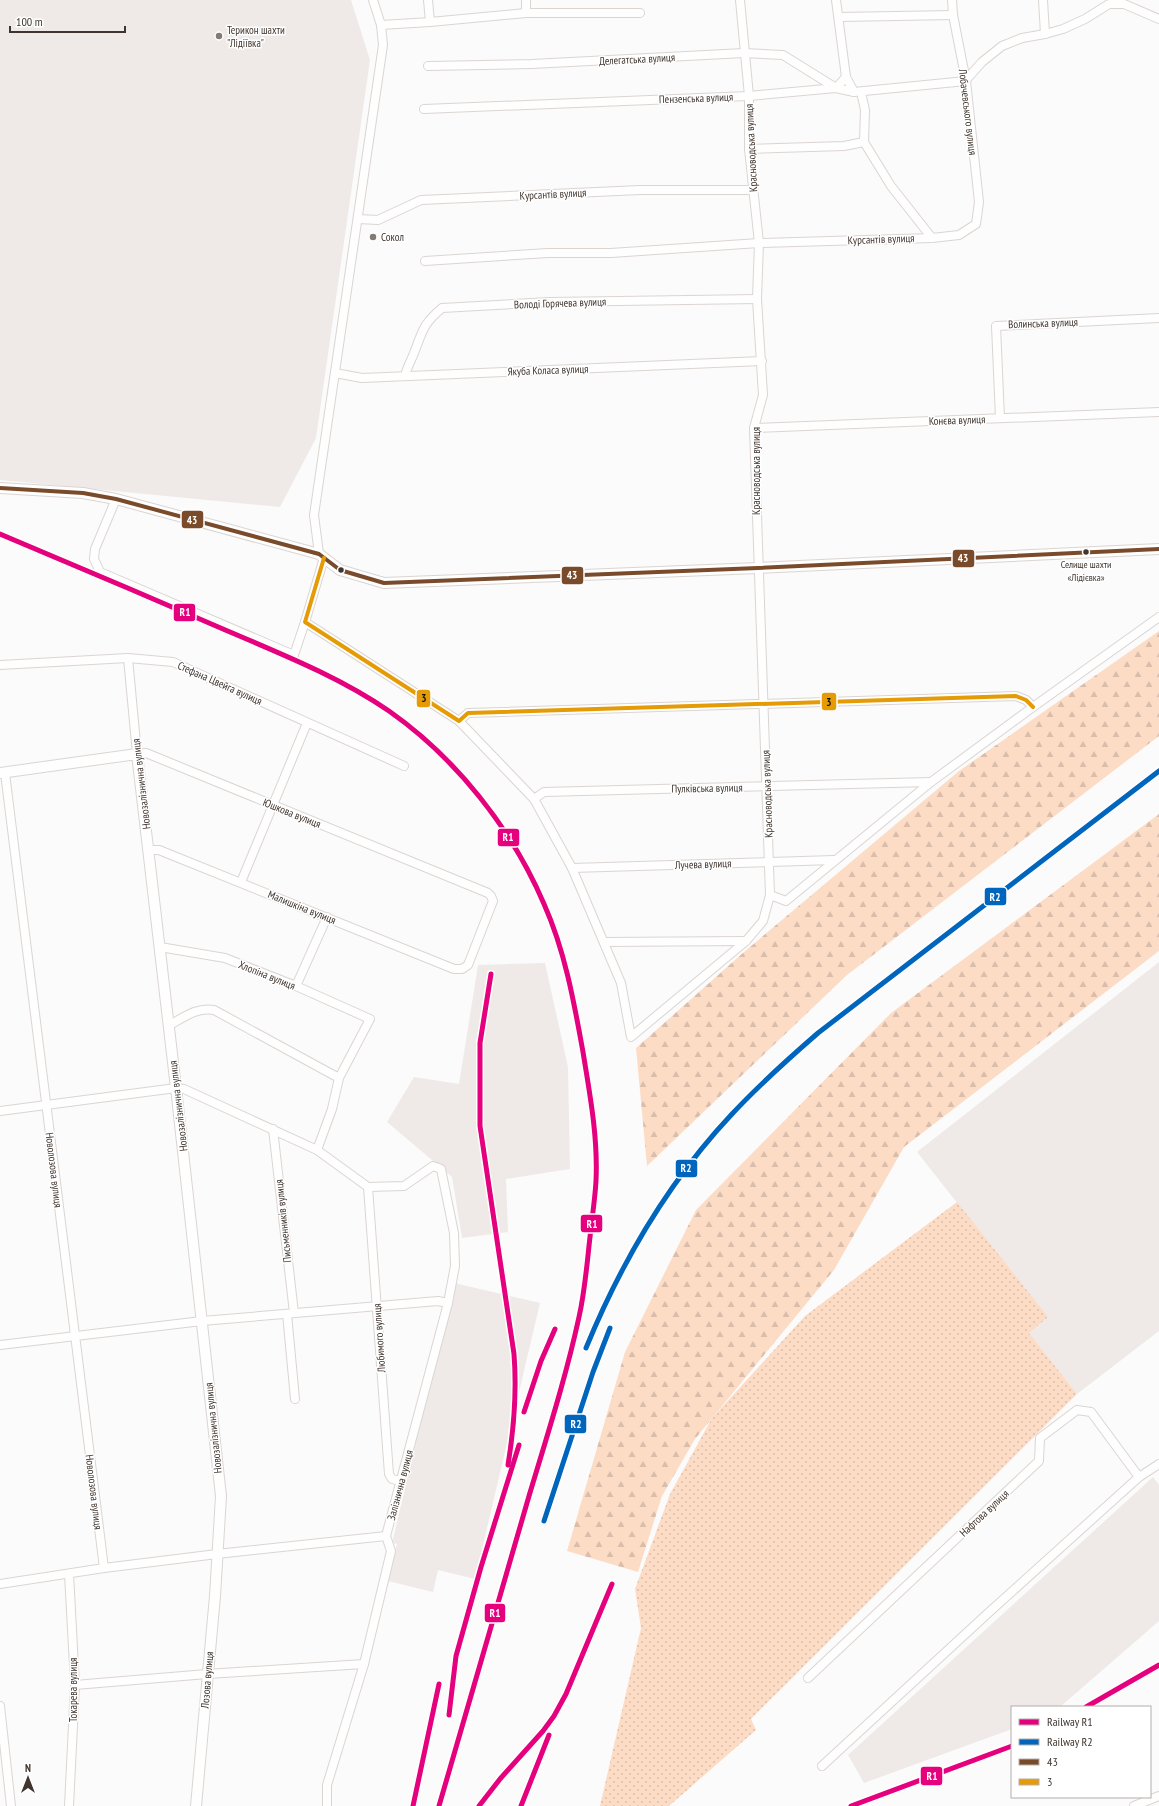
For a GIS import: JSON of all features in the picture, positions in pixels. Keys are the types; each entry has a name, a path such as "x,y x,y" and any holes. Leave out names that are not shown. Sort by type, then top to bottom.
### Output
{"main road":[{"path":"0,488 83,493 116,498 322,556 340,570 384,583 758,568 1159,548"},
{"name":"Юшкова вулиця","path":"2,773 137,754"},
{"name":"Новозалізнична вулиця","path":"137,754 221,1496 217,1554"},
{"name":"Лозова вулиця","path":"196,1806 215,1596 217,1554"}],"street":[{"path":"116,498 95,549 94,559 100,572 294,655 305,622 322,556 314,515 383,52 381,25 373,0"},
{"path":"428,0 430,22"},
{"path":"526,0 526,14"},
{"name":"Красноводська вулиця","path":"604,942 621,983 631,1037 746,941 762,921 770,895 754,428 763,395 757,298 759,243 752,190 749,149 749,96 740,0"},
{"path":"749,149 844,146 864,142 865,110 858,92 846,77 840,17 836,0"},
{"name":"Лобачевського вулиця","path":"952,0 953,16 966,80 979,202 976,224"},
{"path":"1043,0 1045,34"},
{"path":"966,80 982,62 1002,46 1022,38 1045,34 1085,19 1103,7 1115,2 1134,7 1159,19"},
{"path":"381,25 526,14 640,13"},
{"path":"840,17 953,16"},
{"name":"Делегатська вулиця","path":"428,66 540,63 744,53 783,55 836,88"},
{"path":"836,88 846,77"},
{"name":"Пензенська вулиця","path":"424,109 749,96 836,88 858,92 966,80"},
{"name":"Курсантів вулиця","path":"864,142 891,186 932,238"},
{"name":"Курсантів вулиця","path":"358,219 378,220 424,199 640,190 752,190"},
{"name":"Курсантів вулиця","path":"425,261 548,254 610,253 686,246 932,238 959,235 976,224"},
{"name":"Володі Горячева вулиця","path":"405,376 407,366 414,352 421,331 430,319 442,308 549,302 757,298"},
{"name":"Волинська вулиця","path":"1000,418 996,326 1159,318"},
{"name":"Якуба Коласа вулиця","path":"335,373 362,378 762,361"},
{"name":"Конєва вулиця","path":"754,428 1159,412"},
{"path":"770,895 786,901 834,860 931,782 1159,617"},
{"path":"305,622 459,721 534,799 572,868 604,942 746,941"},
{"name":"Стефана Цвейга вулиця","path":"0,665 128,658 173,662 404,766"},
{"name":"Новозалізнична вулиця","path":"128,658 137,754"},
{"path":"459,721 468,714 1016,696 1026,700 1033,707"},
{"path":"241,882 307,723"},
{"name":"Юшкова вулиця","path":"137,754 146,753 488,893 491,896 492,904 468,965 462,969 454,969"},
{"name":"Новолозова вулиця","path":"2,773 46,1105 104,1568"},
{"name":"Пулківська вулиця","path":"534,799 544,792 931,782"},
{"name":"Малишкіна вулиця","path":"148,850 159,850 454,969"},
{"name":"Лучева вулиця","path":"572,868 834,860"},
{"path":"296,986 328,917"},
{"name":"Хлопіна вулиця","path":"160,947 225,958 296,986 370,1019 339,1078"},
{"path":"168,1026 194,1012 204,1009 214,1010 339,1078 332,1109 317,1150"},
{"path":"0,1111 176,1088 192,1091 317,1150 368,1187"},
{"name":"Письменників вулиця","path":"273,1129 290,1314 295,1399"},
{"name":"Залізнична вулиця","path":"327,1806 327,1785 364,1664 391,1551 386,1536 448,1303 456,1266 454,1233 441,1169 433,1166 404,1186 368,1187"},
{"name":"Любимого вулиця","path":"368,1187 389,1474 392,1479 400,1481"},
{"path":"0,1345 202,1321 438,1301 448,1303"},
{"name":"Нафтова вулиця","path":"808,1678 1039,1461 1040,1438 1077,1410 1091,1412 1139,1477"},
{"path":"822,1766 1139,1477 1159,1464"},
{"path":"0,1584 104,1568 386,1536"},
{"name":"Токарева вулиця","path":"69,1574 75,1685 69,1806"},
{"path":"75,1685 207,1674 364,1664"},
{"path":"0,1706 11,1806"},
{"path":"1134,1806 1159,1796"}],"shaded area":[{"path":"0,0 351,0 370,60 316,438 280,507 0,480"},
{"path":"1159,962 1159,1331 1077,1394 1028,1332 1047,1317 917,1152"},
{"path":"545,963 568,1067 570,1169 506,1179 508,1232 462,1238 452,1177 387,1122 414,1077 459,1084 478,965"},
{"path":"454,1283 540,1303 475,1579 438,1570 433,1592 388,1581 397,1544 392,1543"},
{"path":"1153,1477 1159,1485 1159,1621 1061,1706 1011,1706 1011,1729 864,1783 848,1755"}],"green space":[{"path":"1159,631 1159,736 847,975 647,1166 636,1048 744,952 959,771"},
{"path":"1159,814 1159,951 904,1147 834,1270 695,1439 662,1496 638,1572 567,1551 625,1352 696,1210 891,1013"},
{"path":"957,1202 1048,1317 1029,1333 1077,1394 751,1719 756,1730 669,1806 600,1806 641,1628 635,1589 670,1494 712,1418 805,1316"}],"rail line":[{"name":"R1","path":"0,534 308,666 370,698 389,711 437,750 480,797 499,822 531,876 558,940 576,1014 595,1132 596,1181 584,1287 579,1317 562,1384 439,1806"},
{"name":"R2","path":"586,1348 615,1285 648,1225 687,1167 732,1114 785,1062 818,1033 1159,771"},
{"name":"R1","path":"491,974 480,1043 480,1126 514,1354 514,1410 508,1465"},
{"name":"R2","path":"544,1521 593,1372 610,1328"},
{"name":"R1","path":"524,1412 541,1361 555,1329"},
{"name":"R1","path":"449,1715 456,1656 481,1567 519,1445"},
{"name":"R1","path":"479,1806 554,1716 566,1694 612,1584"},
{"name":"R1","path":"1088,1706 1159,1665"},
{"name":"R1","path":"413,1806 439,1684"},
{"name":"R1","path":"521,1806 549,1735"},
{"name":"R1","path":"851,1806 1011,1746"}],"transit line":[{"name":"43","path":"0,488 83,493 116,499 319,554 340,570 384,583 758,568 1159,549"},
{"name":"3","path":"324,558 305,622 459,721 468,713 1016,696 1026,700 1033,707"}],"place":[{"name":"Терикон шахти \"Лідіївка\"","path":"219,36"},
{"name":"Сокол","path":"373,237"},
{"name":"Селище шахти «Лідієвка»","path":"1086,552"}]}
